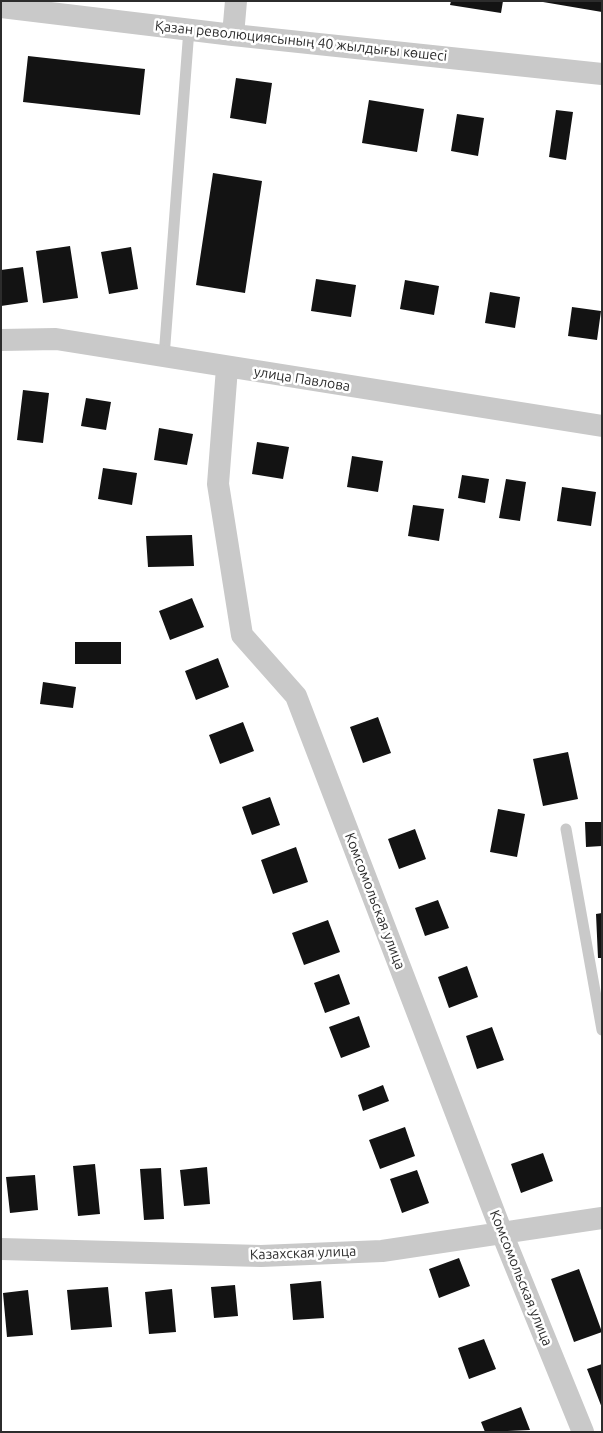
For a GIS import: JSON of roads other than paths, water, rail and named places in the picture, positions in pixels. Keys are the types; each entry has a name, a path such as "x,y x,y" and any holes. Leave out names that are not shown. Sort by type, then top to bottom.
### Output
{"street":[{"path":"233,35 236,1"},
{"name":"Қазан революциясының 40 жылдығы көшесі","path":"1,7 233,35 602,74"},
{"name":"улица Павлова","path":"1,340 56,339 227,368 602,426"},
{"name":"Комсомольская улица","path":"227,368 218,484 242,635 296,696 502,1233 583,1432"},
{"name":"Казахская улица","path":"1,1250 262,1256 382,1251 602,1218"}],"lane":[{"path":"164,357 189,30"},
{"path":"566,828 602,1030"}]}
